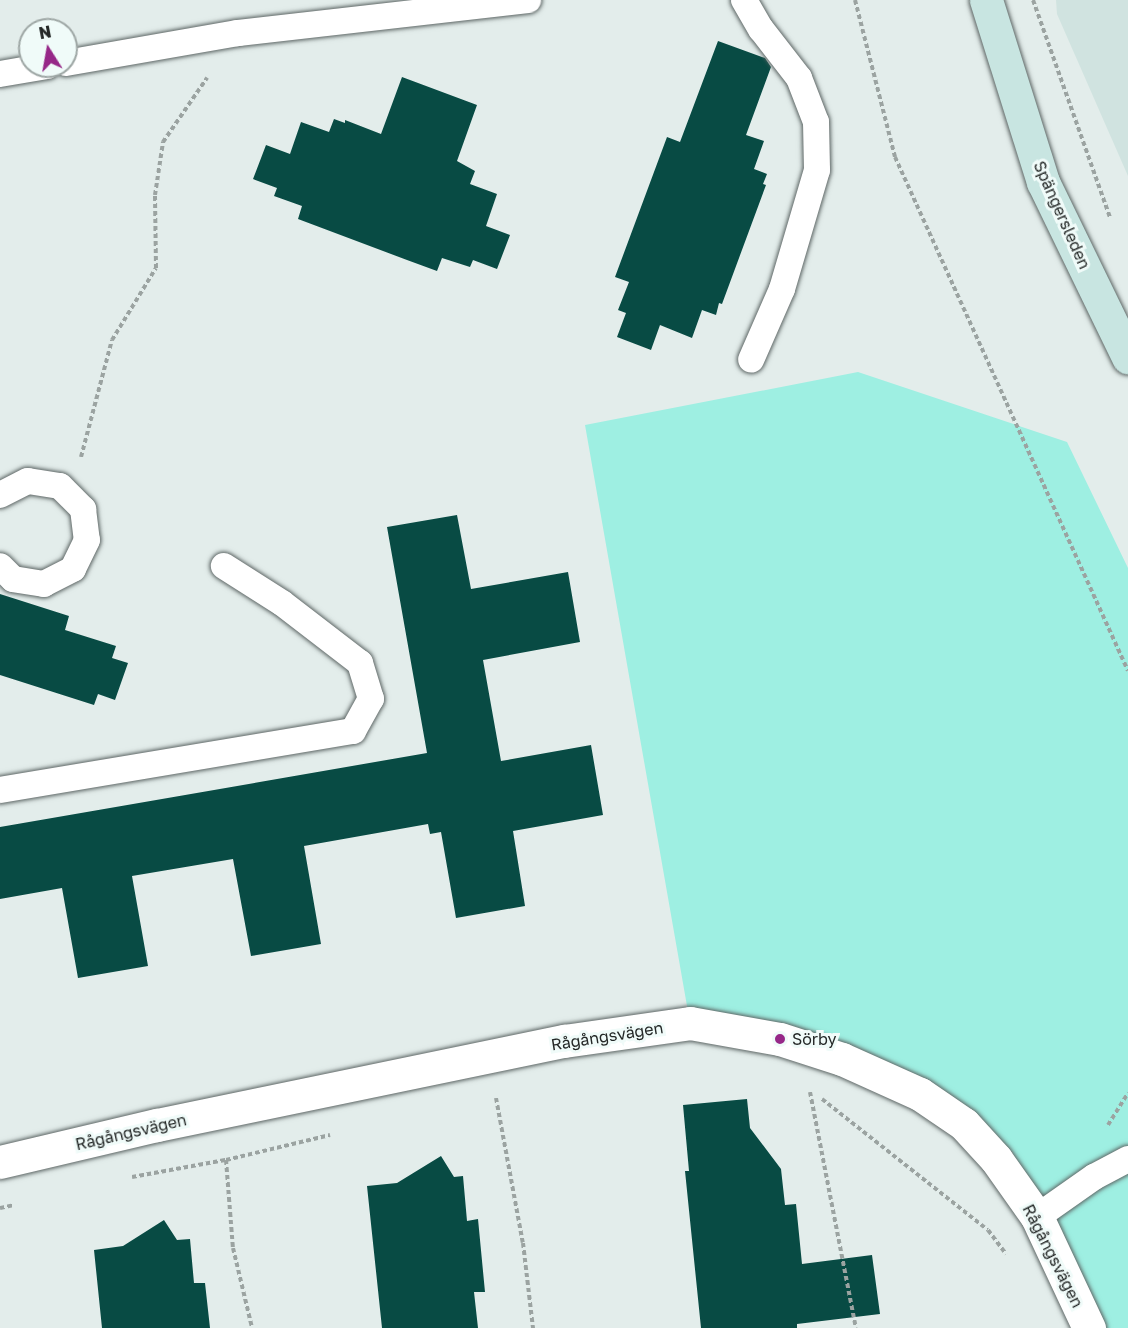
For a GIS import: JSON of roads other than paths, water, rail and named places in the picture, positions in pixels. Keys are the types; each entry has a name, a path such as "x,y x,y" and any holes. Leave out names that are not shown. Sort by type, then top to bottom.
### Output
{"main road":[{"name":"Spängersleden","path":"986,0 1043,182 1128,357"}],"street":[{"name":"Rågångsvägen","path":"0,1162 157,1125 553,1043 690,1023 780,1039 842,1059 920,1094 964,1124 996,1160 1037,1217 1089,1328"}],"lane":[{"path":"78,61 238,33 528,0"},
{"path":"744,0 761,29 798,78 816,122 817,170 782,289 751,360"},
{"path":"0,74 18,71"},
{"path":"0,495 28,481 60,486 82,509 87,540 73,569 44,584 12,579 0,566"},
{"path":"0,790 353,731 371,699 360,663 282,603 224,566"},
{"path":"1037,1217 1094,1178 1128,1159"}],"place":[{"name":"Sörby","path":"780,1039"}]}
